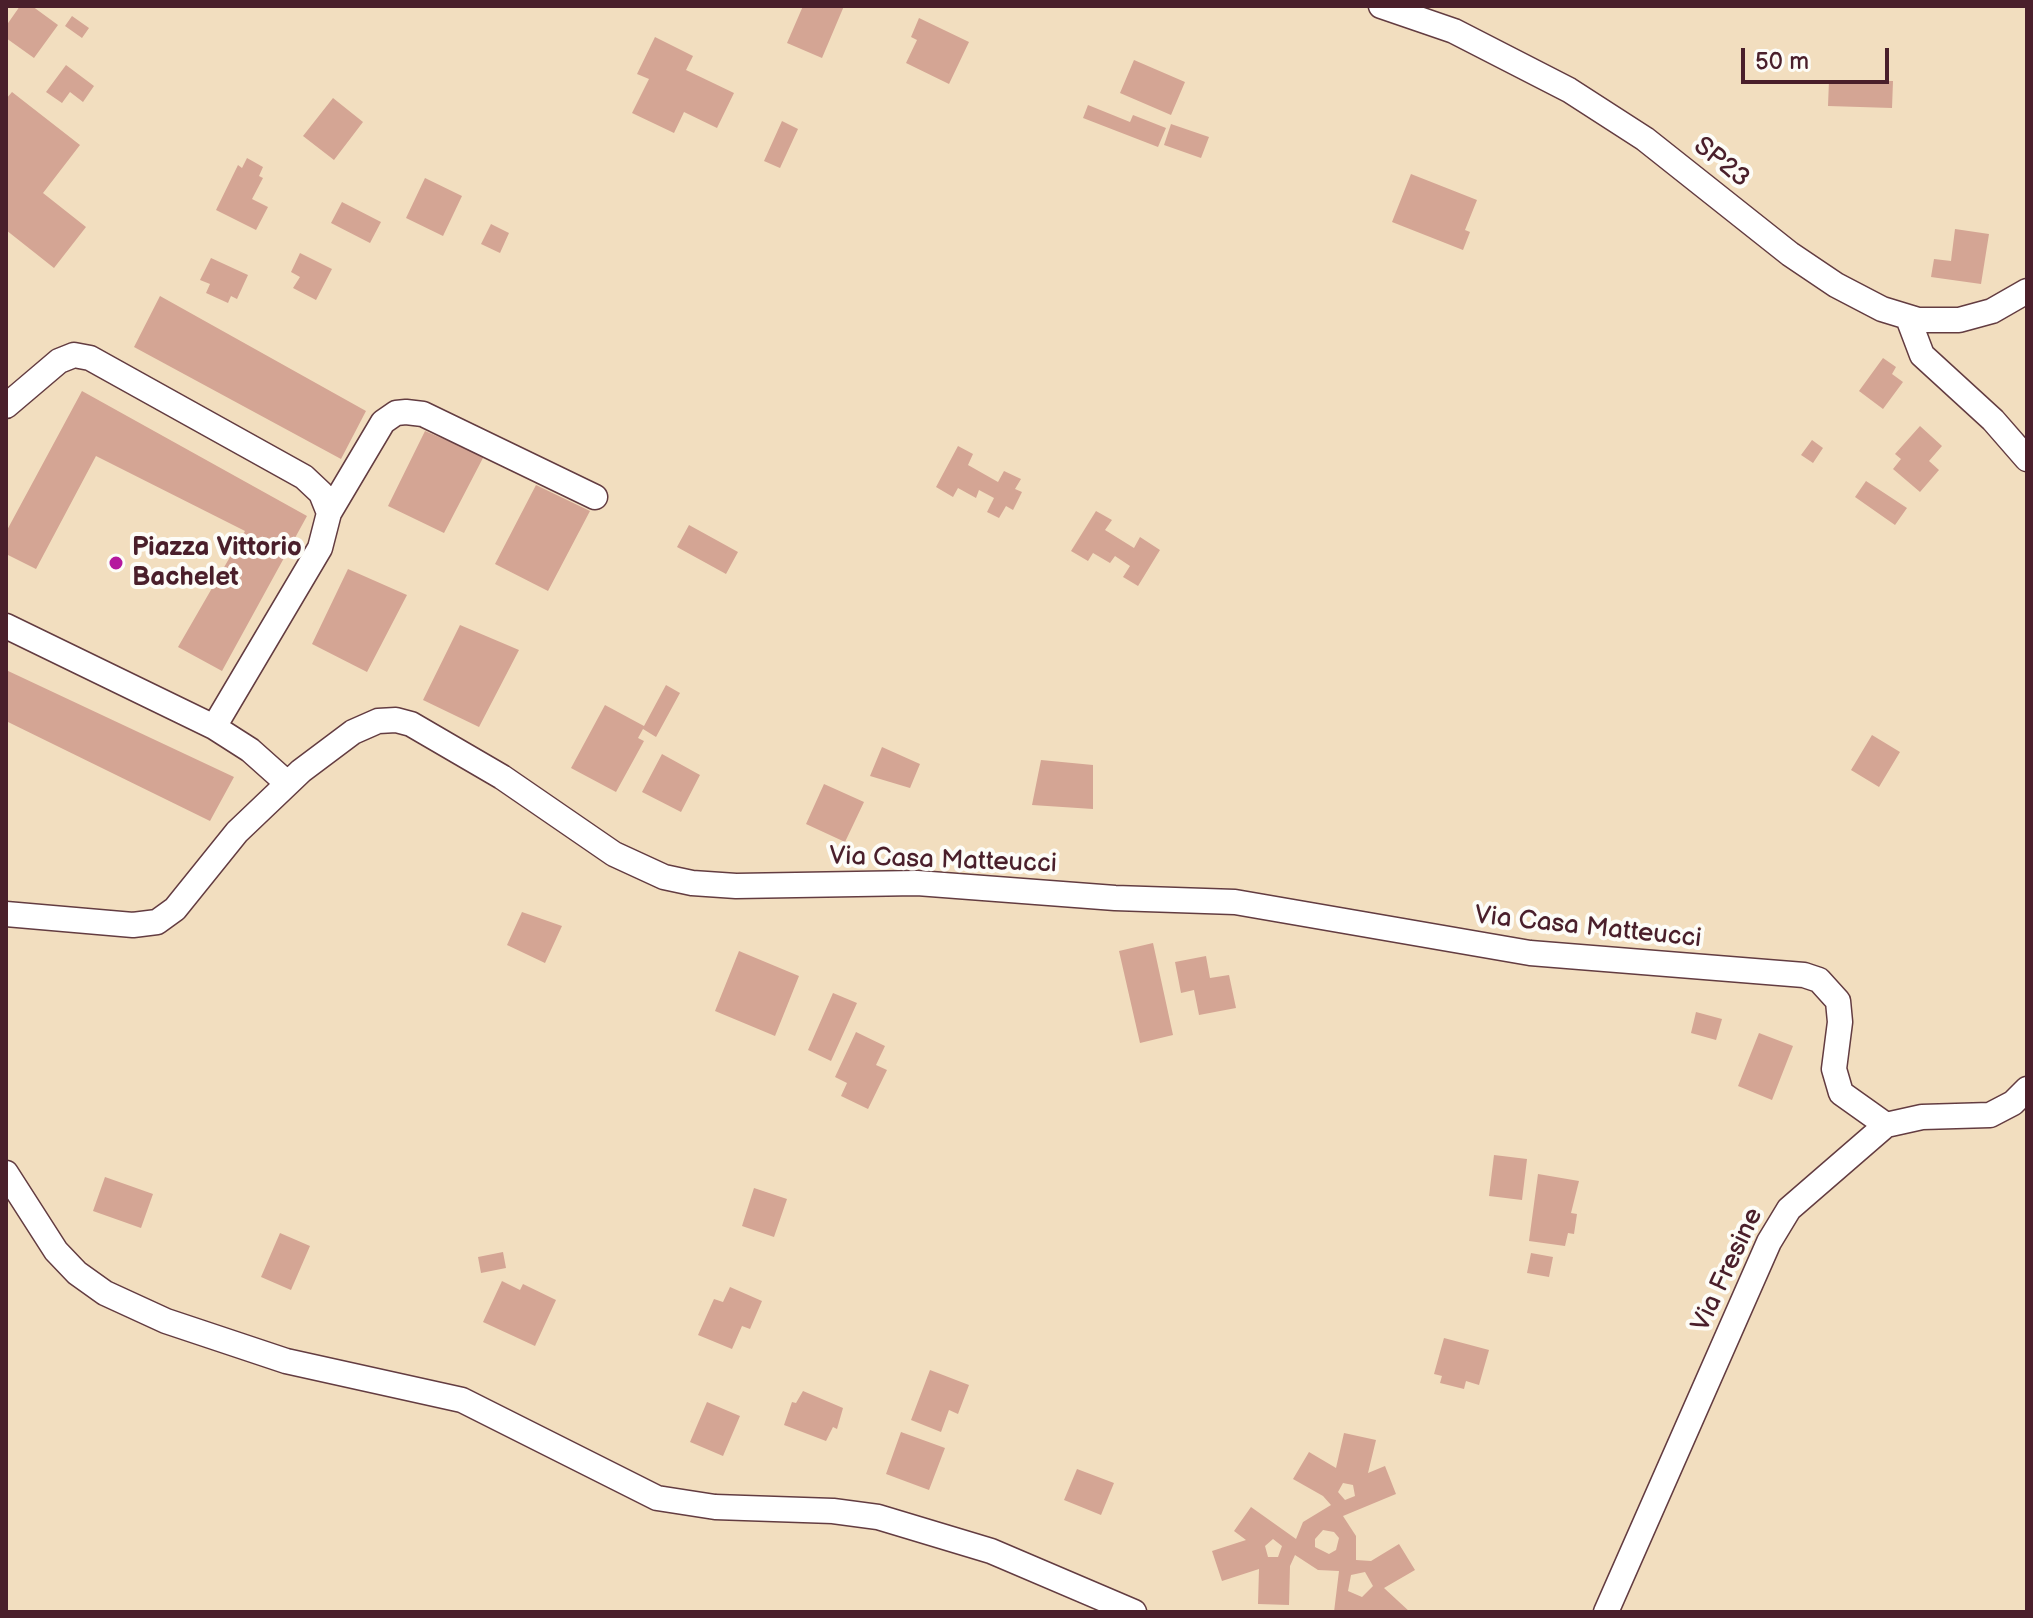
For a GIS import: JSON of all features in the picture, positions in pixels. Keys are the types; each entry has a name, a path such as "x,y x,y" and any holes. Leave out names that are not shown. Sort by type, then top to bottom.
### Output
{"street":[{"name":"SP23","path":"1381,6 1454,31 1569,90 1645,139 1821,276 1865,302 1908,318 1967,319 2000,307 2027,291"},
{"path":"1908,318 1922,355 1993,420 2027,459"},
{"path":"6,406 59,361 74,355 90,358 304,477 321,493 329,513"},
{"path":"214,727 320,548 329,513 383,422 396,413 423,414 595,497"},
{"path":"6,626 214,727 250,750 287,783"},
{"name":"Via Casa Matteucci","path":"6,914 133,925 157,922 182,902 237,832 287,783 353,732 378,721 396,720 411,724 502,777 614,854 664,877 692,883 736,886 917,883 1115,898 1235,902 1530,953 1804,975 1819,980 1838,1001 1840,1015 1834,1069 1841,1093 1886,1125"},
{"name":"Via Fresine","path":"1606,1612 1778,1225 1802,1194 1886,1125 1911,1118 1990,1115 2013,1103 2027,1089"},
{"path":"6,1173 56,1251 77,1273 105,1293 166,1321 286,1361 462,1400 657,1498 702,1506 844,1512 878,1517 991,1551 1134,1612"}],"building":[{"path":"20,6 32,6 58,25 34,58 6,38 6,26"},
{"path":"803,6 844,6 822,58 787,43"},
{"path":"72,16 89,28 82,38 65,26"},
{"path":"919,18 969,42 949,84 906,63 917,40 911,37"},
{"path":"655,37 693,56 686,70 734,93 717,128 684,112 674,133 632,113 649,79 637,74"},
{"path":"1134,60 1185,82 1171,115 1120,93"},
{"path":"66,65 94,86 83,102 70,92 62,103 46,92"},
{"path":"1829,80 1893,81 1892,108 1828,106"},
{"path":"12,92 80,145 43,193 86,227 54,268 6,230 6,99"},
{"path":"333,98 363,122 334,160 303,136"},
{"path":"1088,105 1130,122 1133,115 1166,128 1158,147 1083,118"},
{"path":"782,121 798,129 780,168 764,161"},
{"path":"1171,124 1209,137 1201,158 1164,145"},
{"path":"247,158 263,167 259,176 263,178 252,199 268,207 256,230 216,210 238,165 242,168"},
{"path":"1411,174 1477,200 1465,230 1470,232 1463,250 1392,222"},
{"path":"425,178 462,196 443,236 406,218"},
{"path":"342,202 381,222 370,243 331,223"},
{"path":"491,224 509,233 500,253 481,244"},
{"path":"1955,229 1989,234 1981,284 1931,277 1934,259 1951,261"},
{"path":"300,253 332,269 316,300 293,288 300,277 291,272"},
{"path":"211,258 248,275 237,299 231,296 228,303 206,293 210,284 200,280"},
{"path":"160,296 366,411 341,459 134,347"},
{"path":"1883,358 1896,367 1892,374 1903,382 1883,409 1859,391"},
{"path":"82,391 307,516 222,671 178,647 245,531 96,456 36,569 6,554 6,532"},
{"path":"1920,426 1942,446 1929,461 1939,470 1920,492 1893,469 1901,459 1895,454"},
{"path":"425,431 484,456 444,533 388,506"},
{"path":"1812,440 1823,448 1813,463 1801,455"},
{"path":"958,446 973,454 968,465 998,482 1004,471 1021,479 1015,489 1022,492 1013,510 1006,506 999,518 987,512 994,498 979,490 976,498 958,488 953,497 936,487"},
{"path":"1866,481 1907,508 1895,525 1855,497"},
{"path":"536,485 590,511 548,591 495,564"},
{"path":"1096,511 1112,520 1105,530 1134,548 1140,537 1160,550 1138,586 1123,577 1130,566 1115,556 1110,563 1093,553 1088,561 1071,551"},
{"path":"689,525 738,552 726,574 677,547"},
{"path":"348,569 407,595 367,672 312,644"},
{"path":"460,625 519,650 479,727 423,700"},
{"path":"6,670 234,777 210,821 6,721"},
{"path":"666,685 680,693 656,737 643,729 638,738 644,741 616,792 571,768 605,705 644,726"},
{"path":"1872,735 1900,752 1879,787 1851,770"},
{"path":"882,747 920,764 910,788 870,776"},
{"path":"662,754 700,775 681,812 642,792"},
{"path":"1041,760 1093,765 1093,809 1032,805"},
{"path":"824,784 864,802 845,842 806,824"},
{"path":"522,912 562,926 545,963 507,945"},
{"path":"1153,943 1173,1035 1140,1043 1119,951"},
{"path":"739,951 799,976 775,1036 715,1011"},
{"path":"1206,956 1210,978 1229,975 1236,1008 1199,1015 1194,990 1181,993 1175,962"},
{"path":"833,993 857,1003 831,1061 808,1050"},
{"path":"1696,1012 1722,1019 1716,1040 1691,1033"},
{"path":"856,1032 885,1046 876,1065 887,1070 868,1109 841,1096 847,1083 835,1077"},
{"path":"1759,1033 1793,1046 1772,1100 1738,1086"},
{"path":"1494,1155 1527,1159 1522,1200 1489,1196"},
{"path":"1538,1174 1579,1181 1571,1213 1577,1214 1574,1234 1568,1233 1565,1246 1529,1241"},
{"path":"105,1177 153,1194 141,1228 93,1211"},
{"path":"754,1188 787,1199 774,1237 742,1226"},
{"path":"280,1233 310,1246 291,1290 261,1277"},
{"path":"503,1252 506,1268 481,1273 478,1257"},
{"path":"1531,1253 1553,1257 1549,1277 1527,1273"},
{"path":"502,1281 520,1290 523,1284 556,1300 535,1346 483,1322"},
{"path":"730,1287 762,1301 750,1329 742,1326 732,1349 698,1335 714,1299 723,1302"},
{"path":"1444,1338 1489,1350 1479,1385 1466,1381 1464,1389 1440,1383 1442,1376 1434,1374"},
{"path":"930,1370 969,1385 958,1414 949,1410 941,1432 911,1420"},
{"path":"803,1391 843,1408 837,1429 833,1427 826,1441 784,1425 792,1402 796,1403"},
{"path":"707,1402 740,1416 723,1456 690,1442"},
{"path":"901,1432 945,1448 929,1490 886,1474"},
{"path":"1344,1433 1376,1440 1368,1473 1385,1466 1396,1494 1343,1516 1356,1536 1356,1560 1371,1561 1399,1544 1415,1570 1384,1588 1410,1612 1334,1612 1339,1571 1318,1570 1295,1555 1290,1566 1289,1605 1258,1604 1259,1569 1222,1581 1212,1551 1246,1540 1234,1531 1251,1507 1296,1539 1303,1522 1331,1505 1323,1496 1293,1479 1309,1452 1336,1468","holes":["1343,1483 1353,1485 1355,1496 1345,1500 1338,1492","1323,1530 1334,1532 1339,1538 1336,1550 1329,1554 1315,1547 1315,1539","1273,1539 1282,1546 1278,1557 1268,1557 1265,1546","1365,1572 1373,1586 1362,1597 1348,1591 1351,1575"]},
{"path":"1077,1469 1114,1483 1101,1515 1064,1500"}],"place":[{"name":"Piazza Vittorio Bachelet","path":"116,563"}]}
